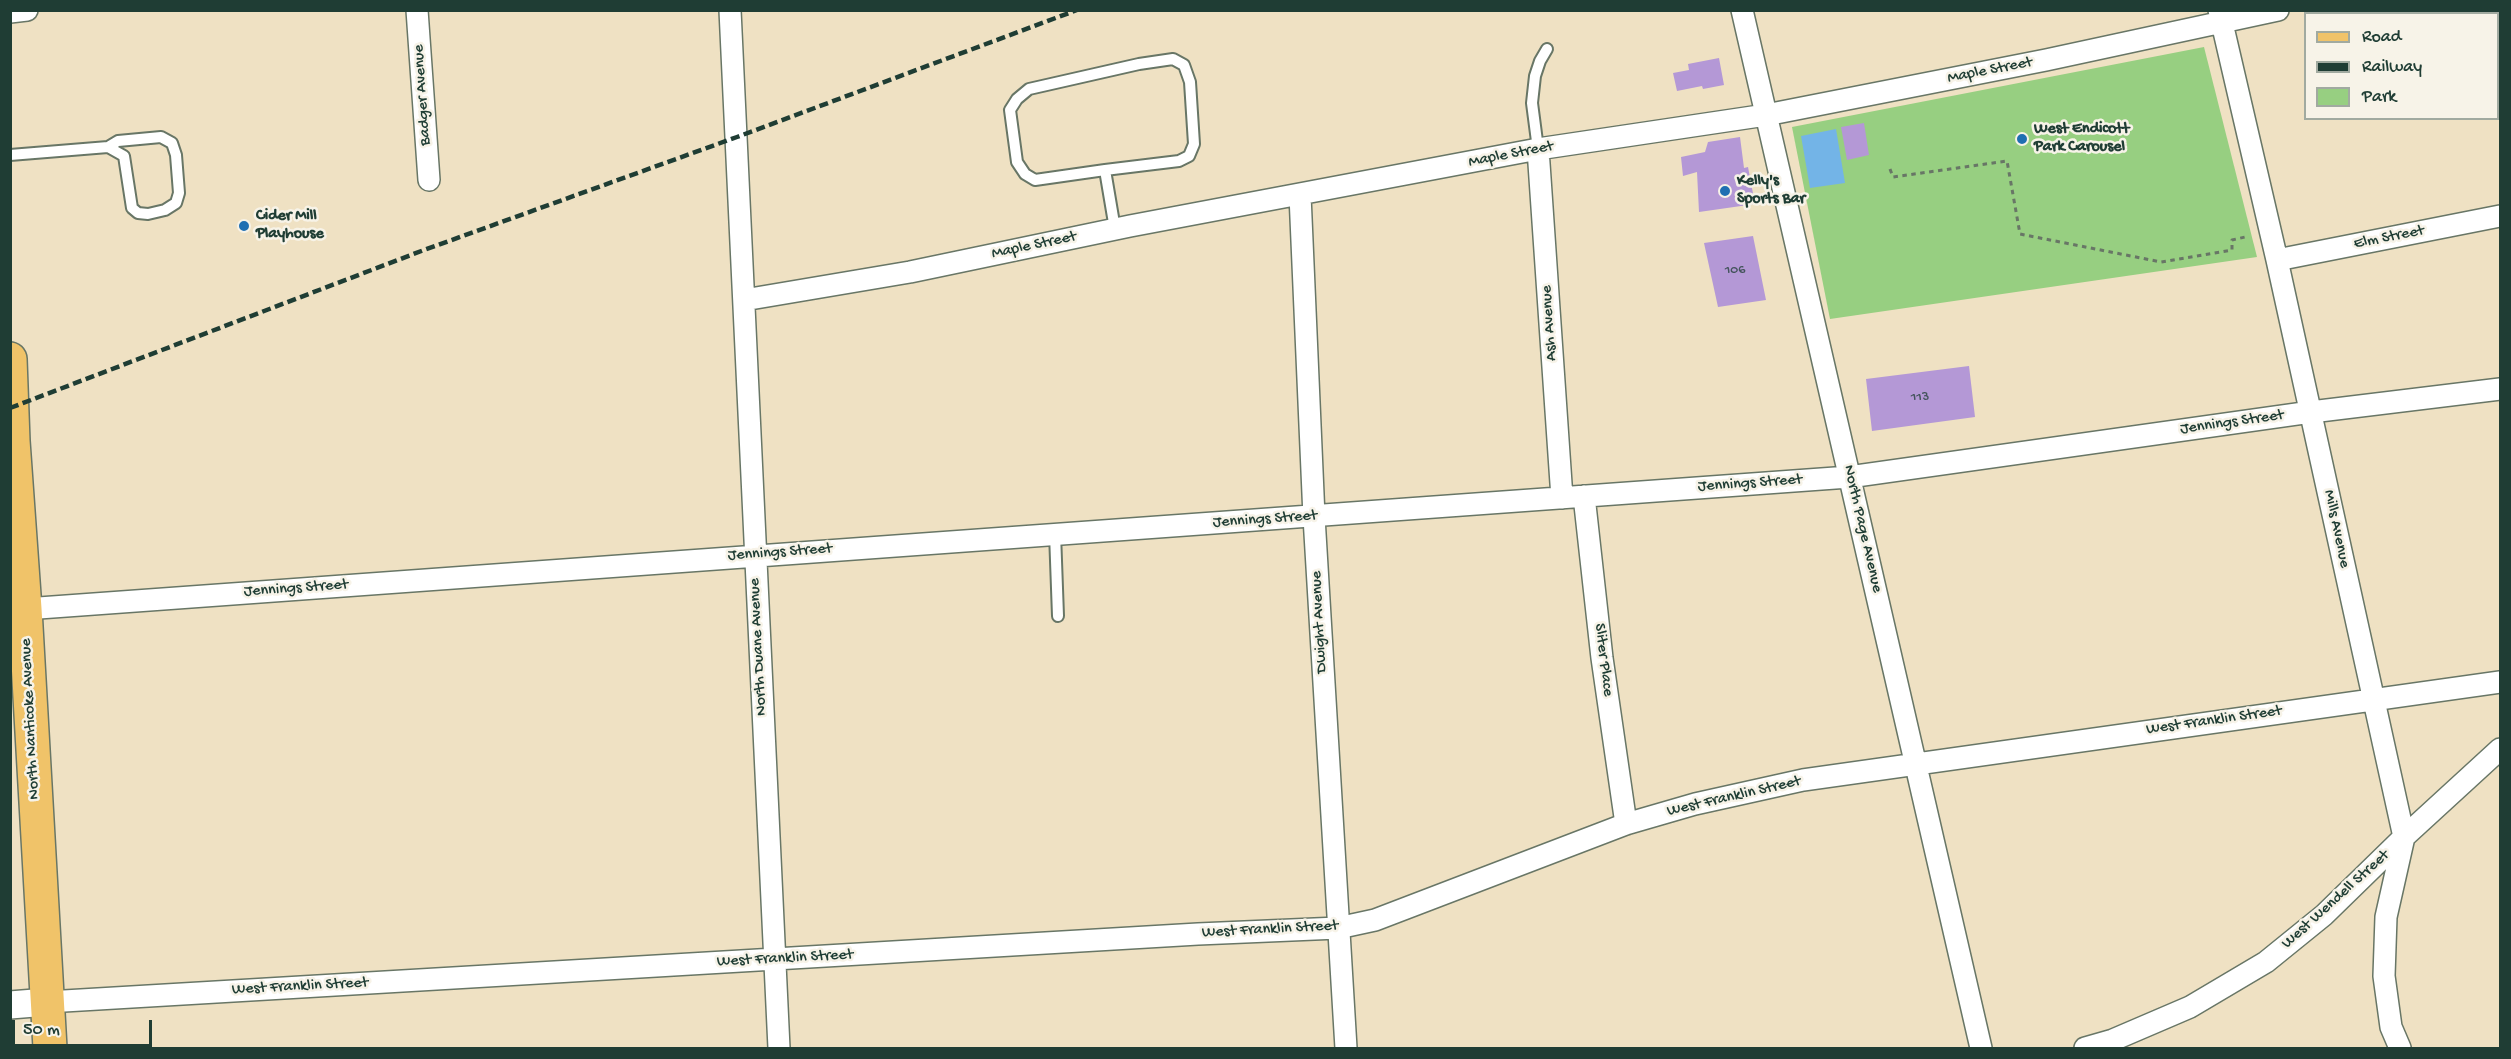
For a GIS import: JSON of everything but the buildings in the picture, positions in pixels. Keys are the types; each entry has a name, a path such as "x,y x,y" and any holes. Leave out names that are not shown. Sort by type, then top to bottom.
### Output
{"main road":[{"name":"North Nanticoke Avenue","path":"11,374 25,609 20,702 50,1048"}],"street":[{"path":"10,12 27,10"},
{"name":"Badger Avenue","path":"417,10 429,180"},
{"name":"North Duane Avenue","path":"730,10 779,1048"},
{"name":"North Page Avenue","path":"1742,10 1981,1048"},
{"name":"Maple Street","path":"744,300 910,272 1115,230 1538,149 1766,115 2046,60 2220,16 2278,10"},
{"name":"Mills Avenue","path":"2220,16 2277,260 2404,837 2386,916 2384,976 2391,1027 2400,1048"},
{"name":"Ash Avenue","path":"1538,149 1562,498"},
{"name":"Dwight Avenue","path":"1300,195 1314,517 1346,1048"},
{"name":"Elm Street","path":"2277,260 2500,216"},
{"name":"Jennings Street","path":"25,609 1849,477 2311,412 2500,389"},
{"name":"Sliter Place","path":"1584,496 1602,658 1626,824"},
{"name":"West Franklin Street","path":"47,1002 1187,934 1338,928 1375,920 1626,824 1695,804 1803,780 2500,682"},
{"name":"West Wendell Street","path":"2085,1048 2113,1040 2190,1007 2266,962 2324,915 2404,837 2500,749"},
{"path":"10,1005 47,1002"}],"lane":[{"path":"1538,149 1532,103 1535,76 1547,49"},
{"path":"1173,59 1184,65 1190,82 1194,144 1189,156 1179,161 1105,170 1035,180 1025,174 1017,162 1010,111 1017,99 1029,89 1139,64 1173,59"},
{"path":"10,155 108,147 118,141 161,137 172,143 176,155 178,183 176,203 165,210 148,214 138,213 132,208 124,156 108,147"},
{"path":"1105,170 1115,230"},
{"path":"1054,533 1059,616"}],"path":[{"path":"1890,169 1893,177 2007,161 2020,234 2161,262 2232,250 2232,240 2245,237"}],"green space":[{"path":"2204,47 2257,257 1830,319 1792,127"}],"water":[{"path":"1836,129 1845,183 1810,188 1801,136"}],"railway":[{"path":"10,408 424,250 737,137 1077,10"}],"place":[{"name":"West Endicott Park Carousel","path":"2022,139"},
{"name":"Kelly's Sports Bar","path":"1725,191"},
{"name":"Cider Mill Playhouse","path":"244,226"}]}
